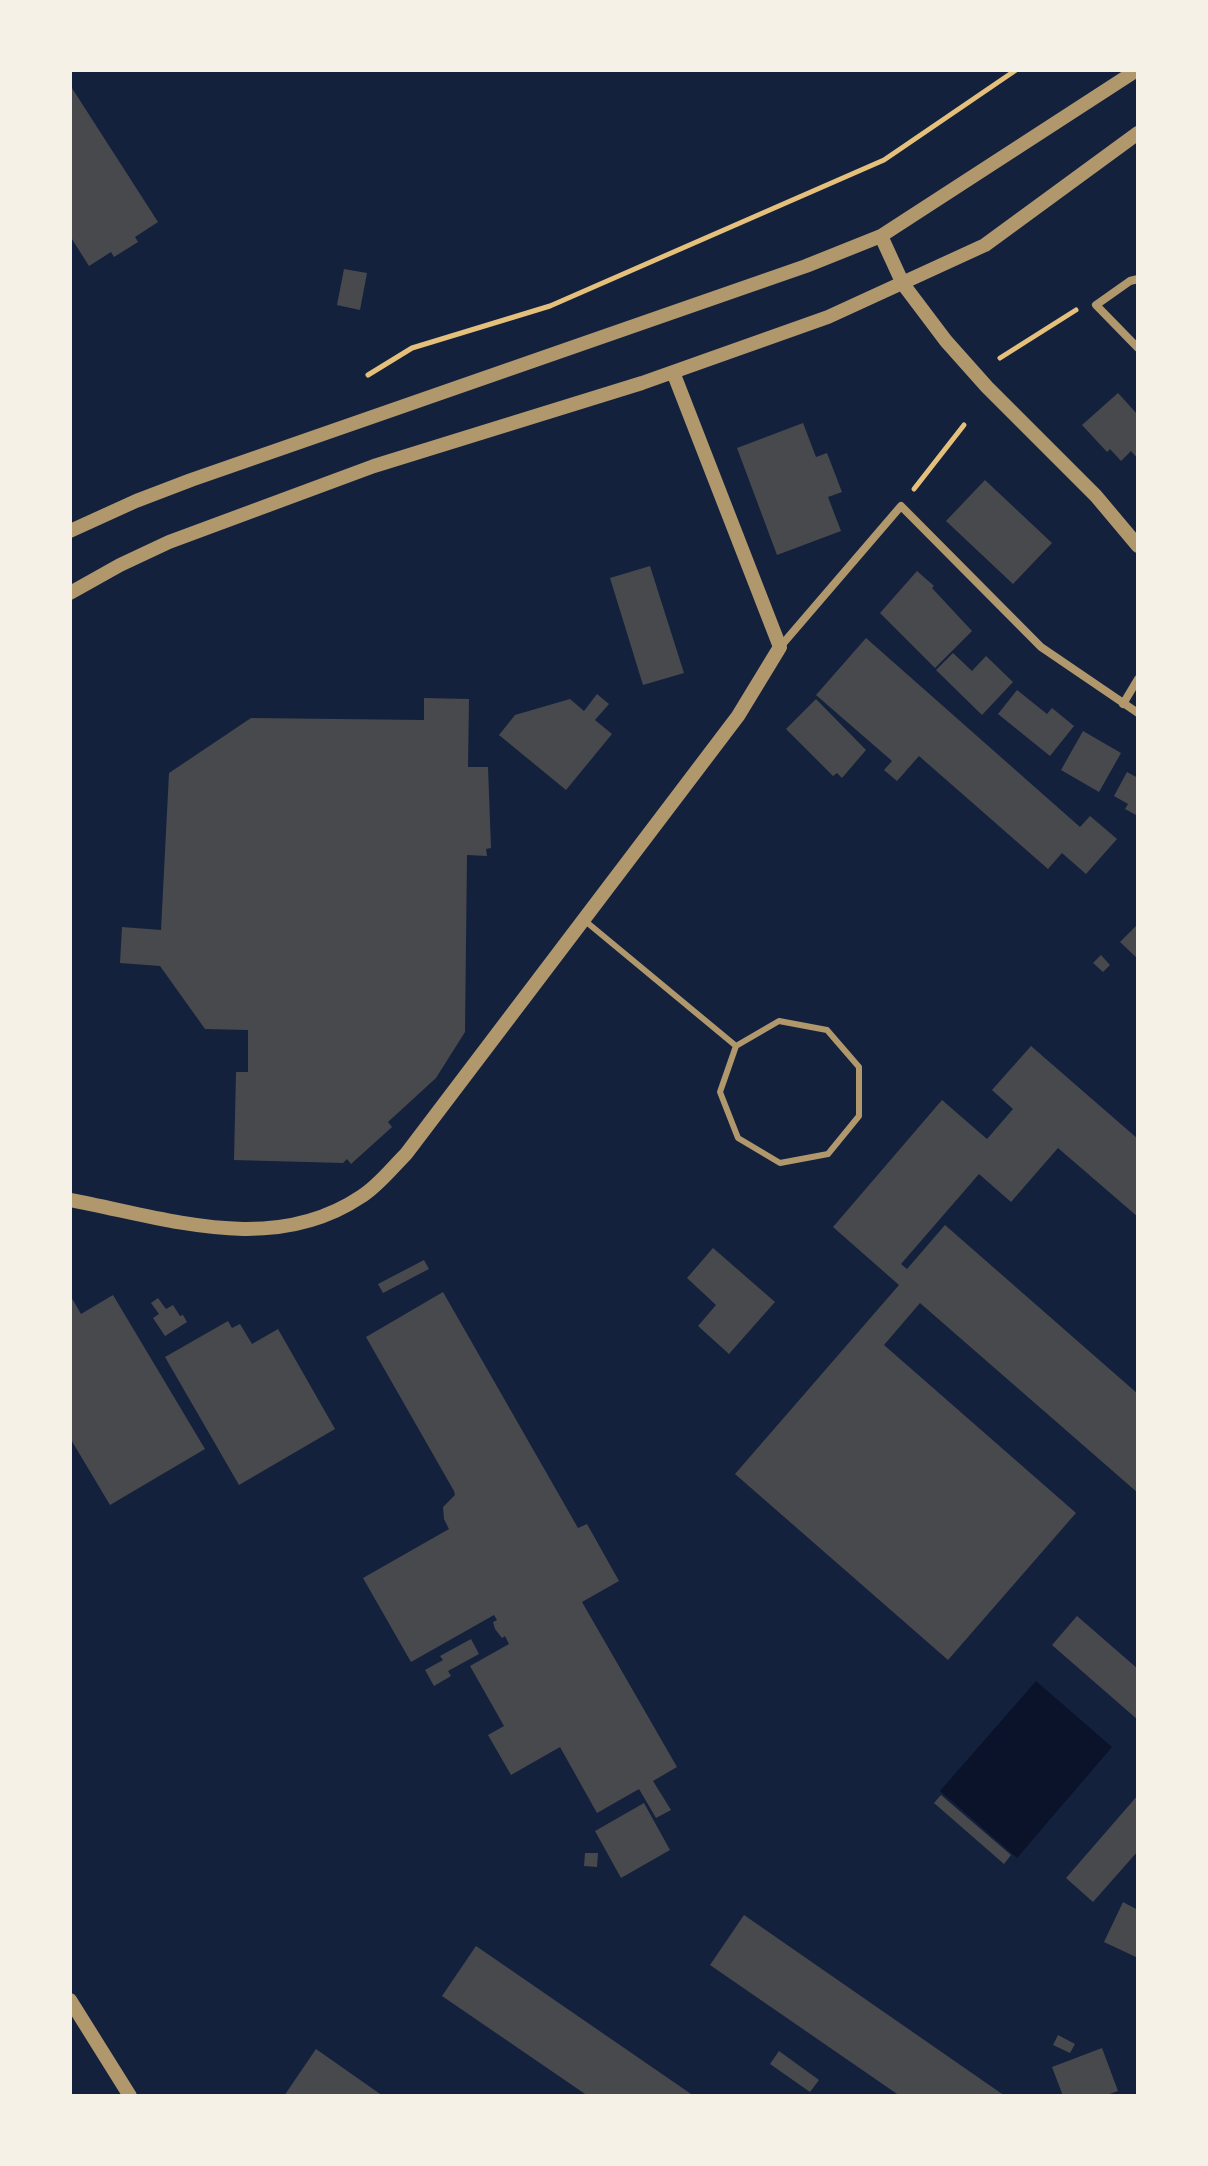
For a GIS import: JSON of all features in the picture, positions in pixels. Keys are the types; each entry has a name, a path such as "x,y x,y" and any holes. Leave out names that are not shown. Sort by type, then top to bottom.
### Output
{"street":[{"path":"70,531 191,480 806,266 881,236 1137,70"},
{"path":"70,593 120,565 234,517 374,466 673,372 828,317 985,245 1138,133"},
{"path":"881,236 903,284 946,341 987,387 1096,496 1138,546"},
{"path":"1138,279 1130,281 1096,305 1138,348"},
{"path":"673,372 780,647"},
{"path":"70,1200 226,1229 256,1231 319,1219 363,1196 406,1154 584,920 738,716 780,647 901,506 1041,647 1138,713"},
{"path":"1123,704 1138,679"},
{"path":"70,2000 130,2096"}],"lane":[{"path":"584,920 736,1046"},
{"path":"779,1021 827,1030 859,1067 859,1116 828,1154 780,1163 738,1138 720,1092 736,1046 779,1021"}],"path":[{"path":"368,375 412,348 550,306 884,160 1016,70"},
{"path":"1000,358 1073,311 1096,305"},
{"path":"901,506 964,425"}],"water":[{"path":"1036,1681 1112,1747 1017,1858 940,1791"}],"building":[{"path":"70,85 158,222 135,237 138,242 114,257 111,252 89,266 70,236"},
{"path":"344,269 367,273 360,310 337,305"},
{"path":"1118,393 1138,415 1138,459 1131,451 1121,461 1110,449 1107,452 1082,425"},
{"path":"803,423 816,457 827,453 842,492 828,497 841,531 777,555 737,448"},
{"path":"985,480 1052,543 1013,584 946,521"},
{"path":"650,566 684,673 643,685 610,578"},
{"path":"917,571 972,631 935,668 880,613"},
{"path":"866,638 1080,827 1090,816 1117,839 1086,874 1062,853 1048,869 919,756 897,781 884,770 892,761 816,695"},
{"path":"953,653 972,671 986,656 1013,682 982,715 936,670"},
{"path":"1017,690 1047,714 1052,708 1074,726 1050,756 998,714"},
{"path":"597,694 609,704 595,720 612,734 566,790 499,735 515,715 570,699 584,711"},
{"path":"424,698 469,699 468,767 488,767 491,848 486,849 487,856 467,855 465,1032 436,1078 388,1122 392,1127 351,1164 347,1159 343,1163 234,1160 236,1072 248,1072 248,1030 205,1029 160,966 120,963 122,927 161,930 169,773 251,718 424,720"},
{"path":"816,699 866,750 842,778 837,773 833,776 786,729"},
{"path":"1083,731 1121,753 1099,792 1061,770"},
{"path":"1127,772 1138,778 1138,816 1125,809 1128,804 1114,796"},
{"path":"1138,924 1138,959 1120,942"},
{"path":"1101,955 1110,965 1103,972 1093,963"},
{"path":"1031,1046 1138,1139 1138,1217 1058,1148 1011,1202 979,1174 901,1264 907,1269 945,1225 1138,1394 1138,1493 920,1303 884,1345 1076,1513 948,1660 735,1474 899,1285 833,1227 942,1100 987,1139 1013,1109 992,1090"},
{"path":"713,1248 775,1302 729,1354 698,1326 716,1305 687,1278"},
{"path":"424,1260 429,1269 383,1293 378,1284"},
{"path":"443,1292 578,1528 587,1524 619,1581 582,1602 677,1767 653,1781 671,1810 656,1818 639,1789 597,1813 560,1747 511,1775 488,1735 504,1726 470,1666 509,1644 505,1636 502,1638 495,1629 493,1622 497,1620 494,1615 411,1662 363,1578 449,1529 443,1507 455,1495 454,1491 366,1337"},
{"path":"70,1295 81,1314 113,1295 205,1449 110,1505 70,1438"},
{"path":"158,1298 166,1309 173,1305 187,1322 165,1336 153,1318 159,1314 151,1303"},
{"path":"228,1321 232,1328 240,1324 252,1344 278,1329 335,1429 239,1485 165,1357"},
{"path":"1077,1616 1138,1669 1138,1720 1052,1645"},
{"path":"471,1639 479,1654 448,1671 451,1676 434,1686 425,1670 443,1660 440,1656"},
{"path":"941,1795 1011,1855 1004,1864 934,1803"},
{"path":"1138,1795 1138,1851 1093,1902 1066,1878"},
{"path":"644,1803 670,1850 621,1878 595,1831"},
{"path":"585,1853 598,1853 597,1867 584,1866"},
{"path":"1123,1902 1138,1910 1138,1958 1104,1942"},
{"path":"744,1915 1005,2096 900,2096 710,1965"},
{"path":"476,1946 694,2096 588,2096 442,1996"},
{"path":"1058,2035 1075,2044 1070,2053 1053,2045"},
{"path":"1102,2048 1118,2091 1104,2096 1063,2096 1052,2067"},
{"path":"316,2049 383,2096 284,2096"},
{"path":"779,2051 819,2080 810,2092 770,2064"}]}
